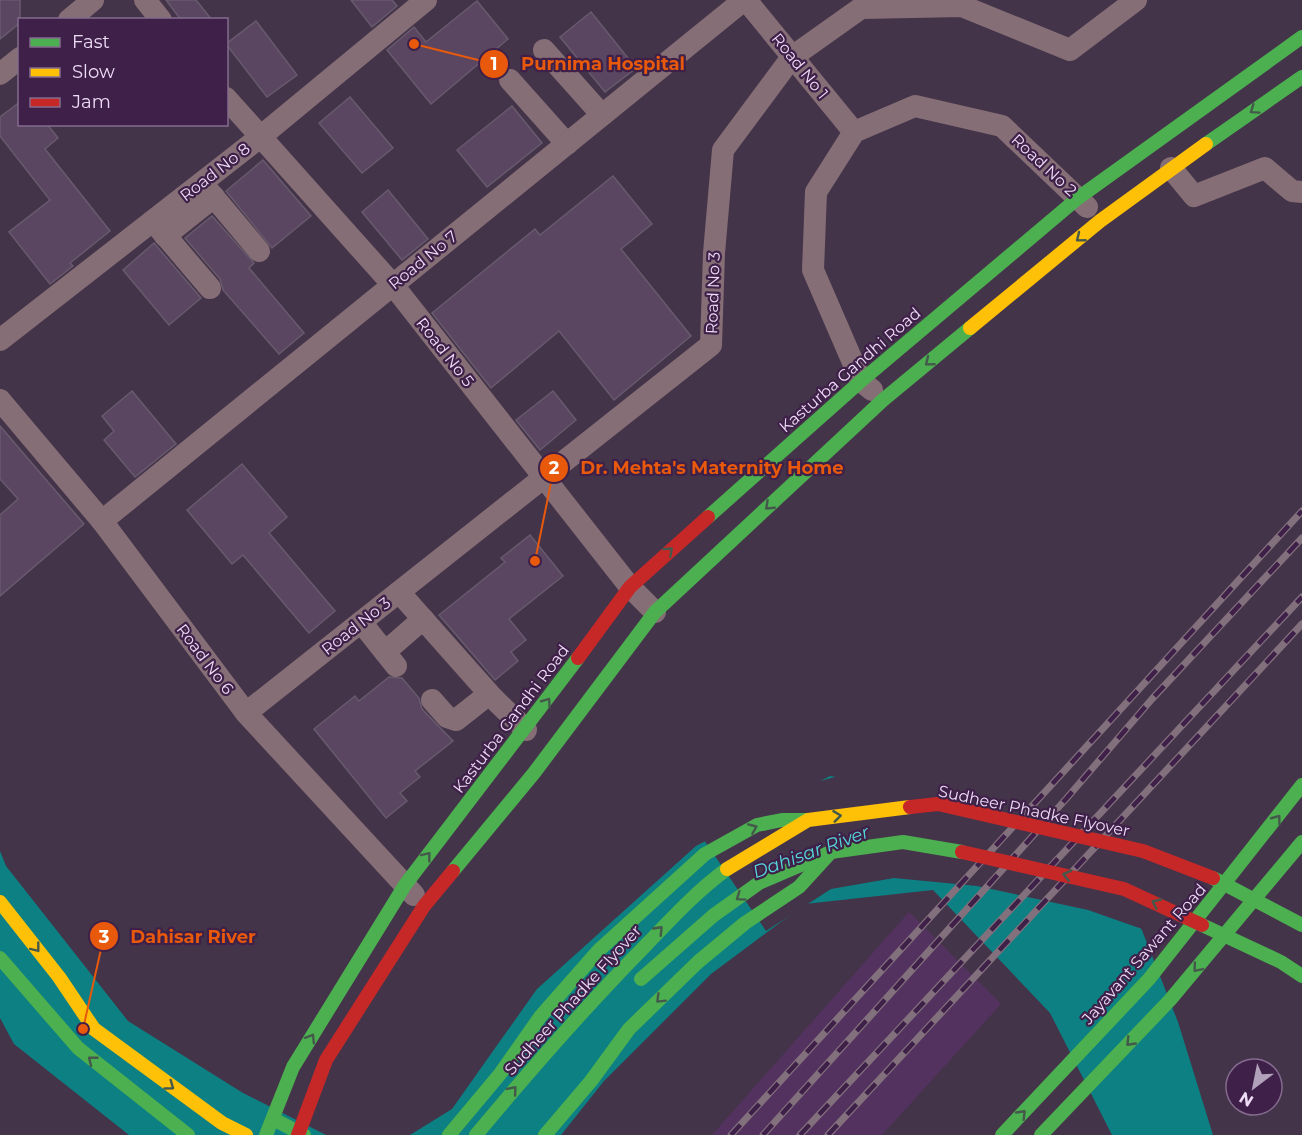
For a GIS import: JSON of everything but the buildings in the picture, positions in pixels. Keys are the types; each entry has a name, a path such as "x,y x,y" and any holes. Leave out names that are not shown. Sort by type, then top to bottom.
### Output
{"main road":[{"name":"Kasturba Gandhi Road","path":"300,1134 326,1060 424,906 522,762 526,730 630,587 861,381 1078,198 1302,37"},
{"name":"Kasturba Gandhi Road","path":"266,1135 292,1067 405,885 522,762 655,612 883,400 1100,221 1171,168 1302,77"},
{"name":"Jayavant Sawant Road","path":"1002,1135 1149,979 1261,840 1302,785"},
{"name":"Sudheer Phadke Flyover","path":"476,1135 537,1062 622,969 705,885 743,857 808,820 938,804 1143,851 1218,880 1302,925"},
{"path":"449,1135 500,1074 540,1017 599,950 705,854 757,825 782,820 808,820"},
{"path":"633,986 714,915 759,883 831,852 903,842 993,858 1124,889 1281,962 1302,976"},
{"path":"545,1135 591,1081 628,1029 698,962 745,923 799,887 831,852"},
{"path":"1041,1135 1170,1000 1298,856"},
{"path":"0,902 94,1029 222,1123 246,1135"},
{"path":"0,958 78,1048 188,1135"},
{"path":"273,1119 300,1134"}],"street":[{"path":"71,18 93,0"},
{"name":"Road No 8","path":"0,339 159,228 208,190 259,138 426,0"},
{"name":"Road No 1","path":"745,0 854,132"},
{"name":"Road No 7","path":"102,521 393,285 563,140 745,0"},
{"name":"Road No 3","path":"246,713 711,345 714,253 723,150 792,57 861,8 962,6 1071,50 1136,0"},
{"path":"544,50 599,111"},
{"path":"0,74 18,60"},
{"path":"510,80 563,140"},
{"name":"Road No 5","path":"228,101 393,285 630,587 655,612"},
{"name":"Road No 2","path":"854,132 915,106 1002,126 1100,221"},
{"path":"854,132 816,192 813,270 861,381 883,400"},
{"path":"1171,168 1194,196 1265,168 1292,191 1302,192"},
{"path":"208,190 259,251"},
{"path":"159,228 210,288"},
{"name":"Road No 6","path":"0,400 102,521 246,713 424,906"},
{"path":"399,592 489,694 526,730"},
{"path":"361,622 391,659 423,619"},
{"path":"432,700 447,717 456,720 489,694"},
{"path":"1261,840 1298,856"}],"shaded area":[{"path":"909,912 1001,1004 882,1135 712,1135"}],"water":[{"path":"830,776 1002,804 1134,910 1178,1022 1213,1135 1112,1135 1050,1013 933,890 805,904 711,974 604,1081 561,1135 410,1135 452,1109 537,989 696,846"},
{"path":"0,851 6,866 128,1021 243,1093 326,1135 129,1135 14,1044 0,1018"}],"pier":[{"path":"842,775 1003,801 1136,908 1145,930 1088,910 977,886 894,878 831,889 766,931 704,840 806,785"}],"railway":[{"path":"731,1135 1302,511"},
{"path":"763,1135 1066,799 1152,699 1302,538"},
{"path":"800,1135 1302,597"},
{"path":"828,1135 1302,624"}],"traffic: fast":[{"path":"708,517 861,381 1078,198 1302,37"},
{"path":"1206,144 1302,77"},
{"path":"453,871 534,773 655,612 883,400 970,328"},
{"path":"266,1135 293,1067 405,885 578,658"},
{"path":"1002,1135 1149,979 1302,785"},
{"path":"449,1135 500,1074 540,1017 599,950 705,854 757,825 782,820 808,820"},
{"path":"641,979 714,915 759,883 831,852 903,842 962,852"},
{"path":"1041,1135 1170,1000 1302,842"},
{"path":"545,1135 591,1081 629,1029 698,962 745,923 799,887 831,852"},
{"path":"476,1135 603,990 686,904 727,869"},
{"path":"1213,878 1302,925"},
{"path":"1202,925 1281,962 1302,976"},
{"path":"0,958 78,1048 188,1135"},
{"path":"273,1119 304,1135"}],"traffic: slow":[{"path":"970,328 1100,221 1206,144"},
{"path":"727,869 808,820 910,807"},
{"path":"0,902 59,977 94,1029 222,1123 246,1135"}],"traffic: jam":[{"path":"578,658 630,587 708,517"},
{"path":"910,807 938,804 1143,851 1213,878"},
{"path":"962,852 1124,889 1202,925"},
{"path":"298,1135 326,1060 424,906 453,871"}],"place":[{"name":"Purnima Hospital","path":"414,44"},
{"name":"Dr. Mehta's Maternity Home","path":"535,561"},
{"name":"Dahisar River","path":"83,1029"}]}
